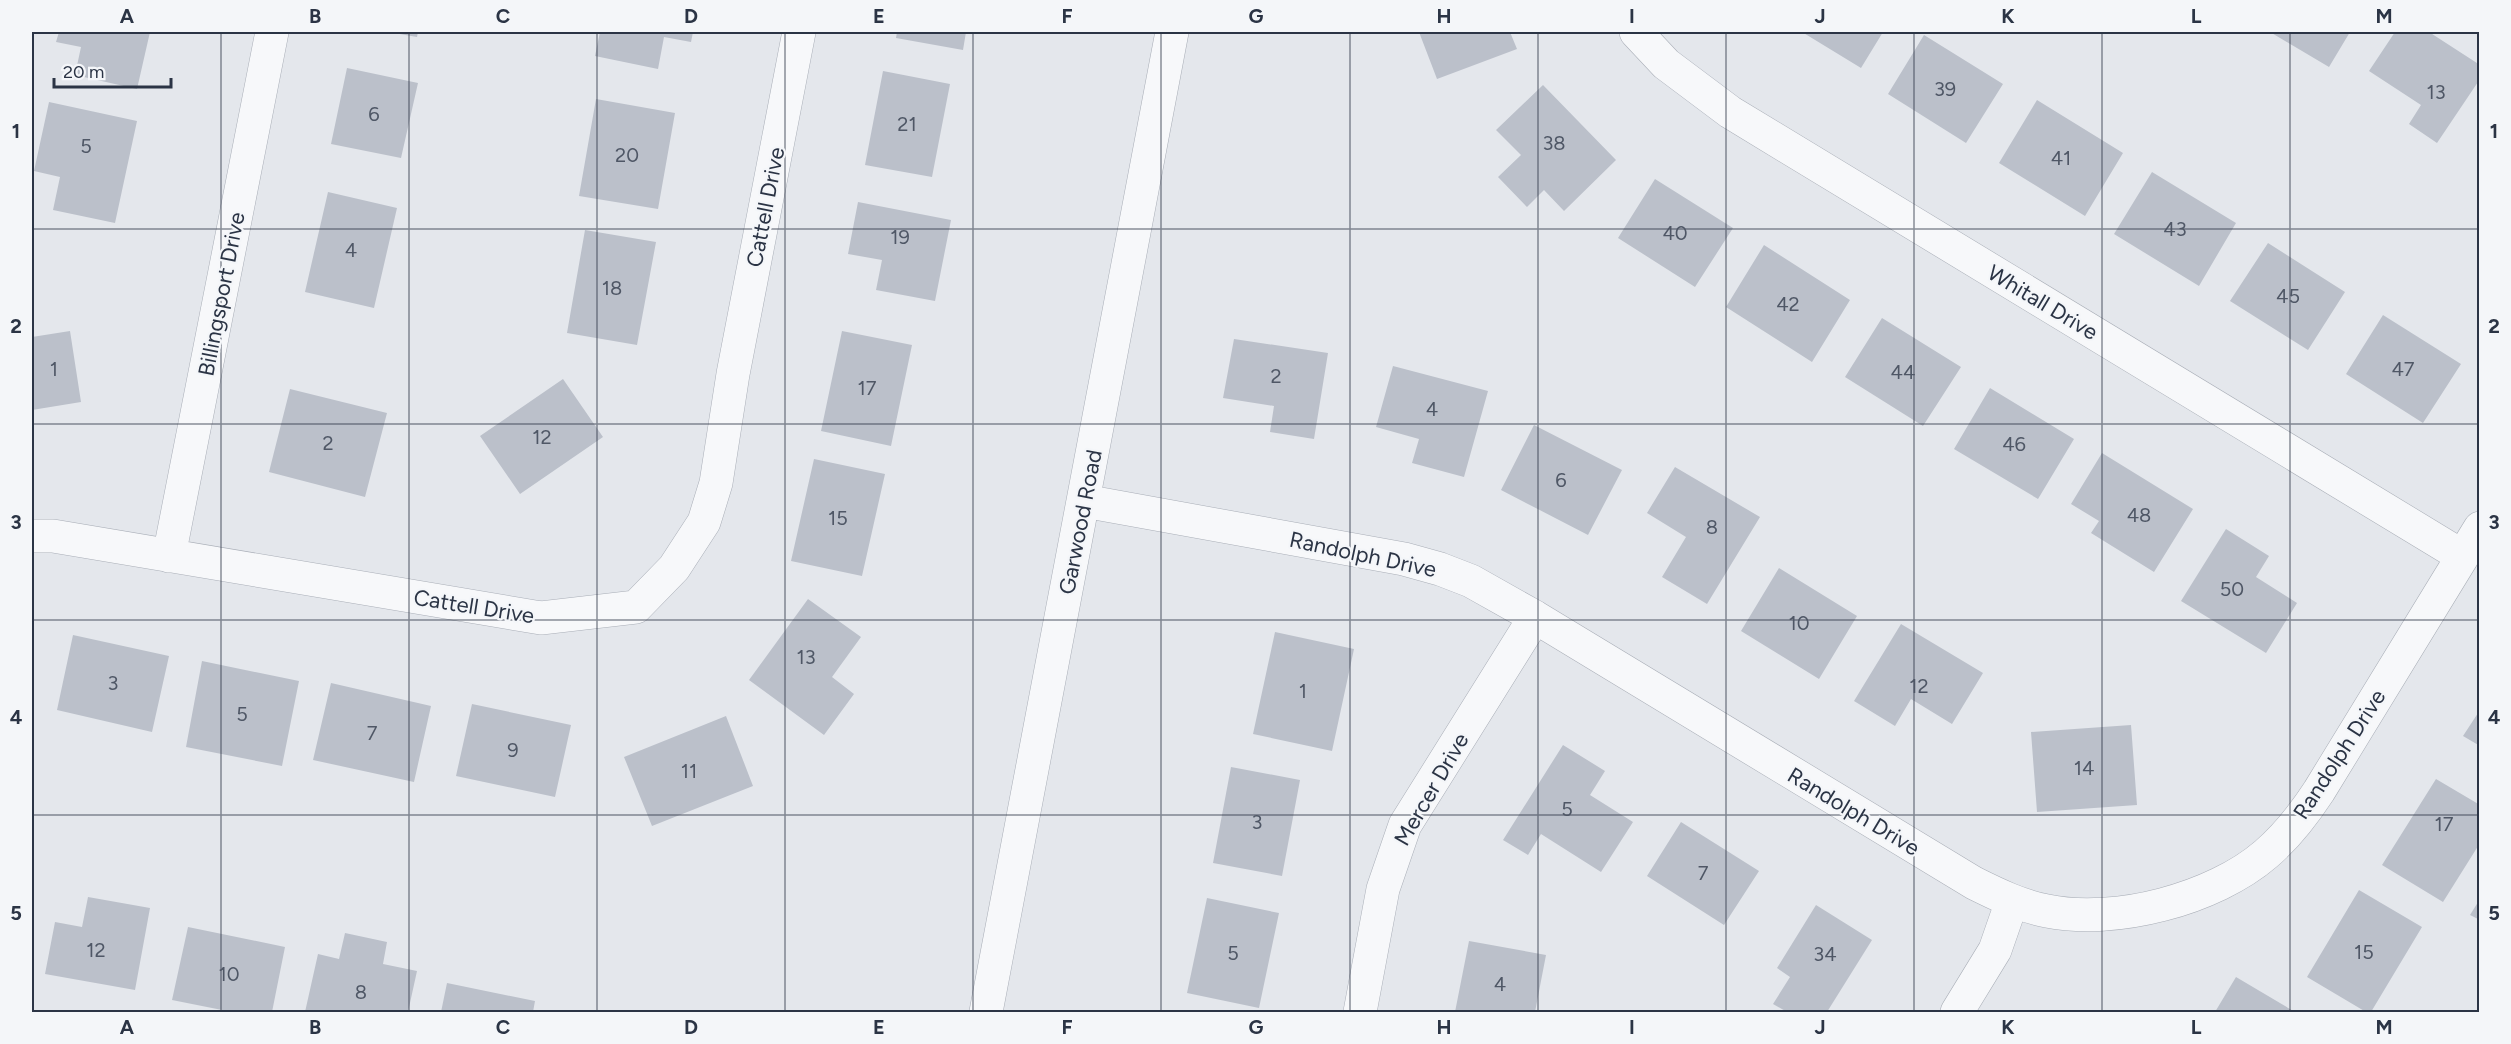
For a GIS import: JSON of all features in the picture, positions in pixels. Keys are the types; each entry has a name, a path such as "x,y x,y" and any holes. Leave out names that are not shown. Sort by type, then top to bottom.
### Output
{"street":[{"name":"Billingsport Drive","path":"169,556 272,32"},
{"name":"Cattell Drive","path":"32,536 52,536 541,618 636,607 674,568 704,522 716,483 733,374 799,32"},
{"name":"Garwood Road","path":"986,1012 1172,32"},
{"name":"Whitall Drive","path":"1636,32 1666,64 1730,112 2462,556"},
{"name":"Randolph Drive","path":"1084,501 1404,559 1440,569 1471,582 1535,617 1948,868 2012,901 2049,912 2073,914 2126,913 2198,893 2245,870 2266,854 2304,814 2480,528"},
{"name":"Mercer Drive","path":"1360,1012 1383,889 1405,825 1535,617"},
{"path":"1957,1012 1995,950 2012,901"}],"building":[{"path":"59,32 150,32 137,89 75,75 81,47 56,42"},
{"path":"394,32 418,32 417,37"},
{"path":"600,32 693,32 691,42 664,37 658,69 595,56"},
{"path":"897,32 966,32 963,50 896,38"},
{"path":"1419,32 1510,32 1517,49 1437,79"},
{"path":"1802,32 1883,32 1861,68"},
{"path":"2270,32 2350,32 2329,67"},
{"path":"2395,32 2429,32 2480,65 2480,79 2437,143 2409,124 2421,105 2369,71"},
{"path":"1924,35 2003,84 1966,143 1888,94"},
{"path":"347,68 418,83 401,158 331,144"},
{"path":"883,71 950,84 932,177 865,165"},
{"path":"1543,85 1616,160 1564,211 1544,190 1527,207 1498,177 1521,155 1496,130"},
{"path":"596,99 675,113 658,209 579,196"},
{"path":"2037,100 2123,153 2085,216 1999,163"},
{"path":"49,102 137,121 115,223 53,210 60,177 34,171"},
{"path":"2152,172 2236,223 2199,286 2114,234"},
{"path":"1655,179 1733,228 1695,287 1618,238"},
{"path":"328,192 397,208 374,308 305,292"},
{"path":"858,202 951,220 935,301 876,290 882,260 848,254"},
{"path":"585,230 656,242 637,345 567,333"},
{"path":"2268,243 2345,292 2308,350 2230,301"},
{"path":"1764,245 1850,300 1812,362 1726,307"},
{"path":"2383,315 2461,364 2423,423 2346,374"},
{"path":"1882,318 1961,367 1923,426 1845,377"},
{"path":"70,331 81,402 32,410 32,337"},
{"path":"842,331 912,345 891,446 821,431"},
{"path":"1234,339 1328,353 1314,439 1270,432 1274,406 1223,398"},
{"path":"1393,366 1488,391 1464,477 1412,463 1419,439 1376,427"},
{"path":"563,379 603,437 520,494 480,436"},
{"path":"1990,388 2074,439 2038,499 1954,449"},
{"path":"290,389 387,413 365,497 269,472"},
{"path":"1534,425 1622,470 1588,535 1501,490"},
{"path":"2102,453 2193,509 2154,572 2091,533 2099,521 2071,504"},
{"path":"814,459 885,474 862,576 791,561"},
{"path":"1675,467 1760,517 1707,604 1662,577 1686,537 1647,513"},
{"path":"2226,529 2269,556 2256,577 2297,603 2266,653 2181,601"},
{"path":"1779,568 1857,616 1819,679 1741,631"},
{"path":"808,599 861,637 832,677 854,694 824,735 749,680"},
{"path":"1901,624 1983,673 1952,724 1911,699 1895,726 1854,701"},
{"path":"1275,632 1354,649 1332,751 1253,734"},
{"path":"73,635 169,656 152,732 57,710"},
{"path":"202,661 299,681 282,766 186,747"},
{"path":"331,683 431,706 414,782 313,760"},
{"path":"472,704 571,725 555,797 456,776"},
{"path":"2480,710 2480,746 2463,736"},
{"path":"726,716 753,786 652,826 624,757"},
{"path":"2131,725 2137,805 2037,812 2031,732"},
{"path":"1563,745 1605,771 1590,795 1633,822 1601,872 1541,834 1528,855 1503,840"},
{"path":"1231,767 1300,780 1282,876 1213,863"},
{"path":"2436,779 2480,805 2480,843 2443,902 2382,865"},
{"path":"1681,822 1759,871 1724,925 1647,876"},
{"path":"2359,890 2422,927 2371,1012 2366,1012 2307,977"},
{"path":"88,897 150,908 135,990 45,974 55,922 82,927"},
{"path":"1207,898 1279,913 1259,1008 1187,993"},
{"path":"2480,899 2480,920 2470,915"},
{"path":"1816,905 1872,940 1827,1012 1787,1012 1773,1004 1790,977 1777,968"},
{"path":"188,927 285,947 272,1012 232,1012 172,1000"},
{"path":"345,933 387,942 383,964 417,971 408,1012 305,1012 318,954 339,959"},
{"path":"1469,941 1546,955 1535,1012 1455,1012"},
{"path":"2236,977 2295,1012 2215,1012"},
{"path":"447,983 535,1001 533,1012 441,1012"}]}
